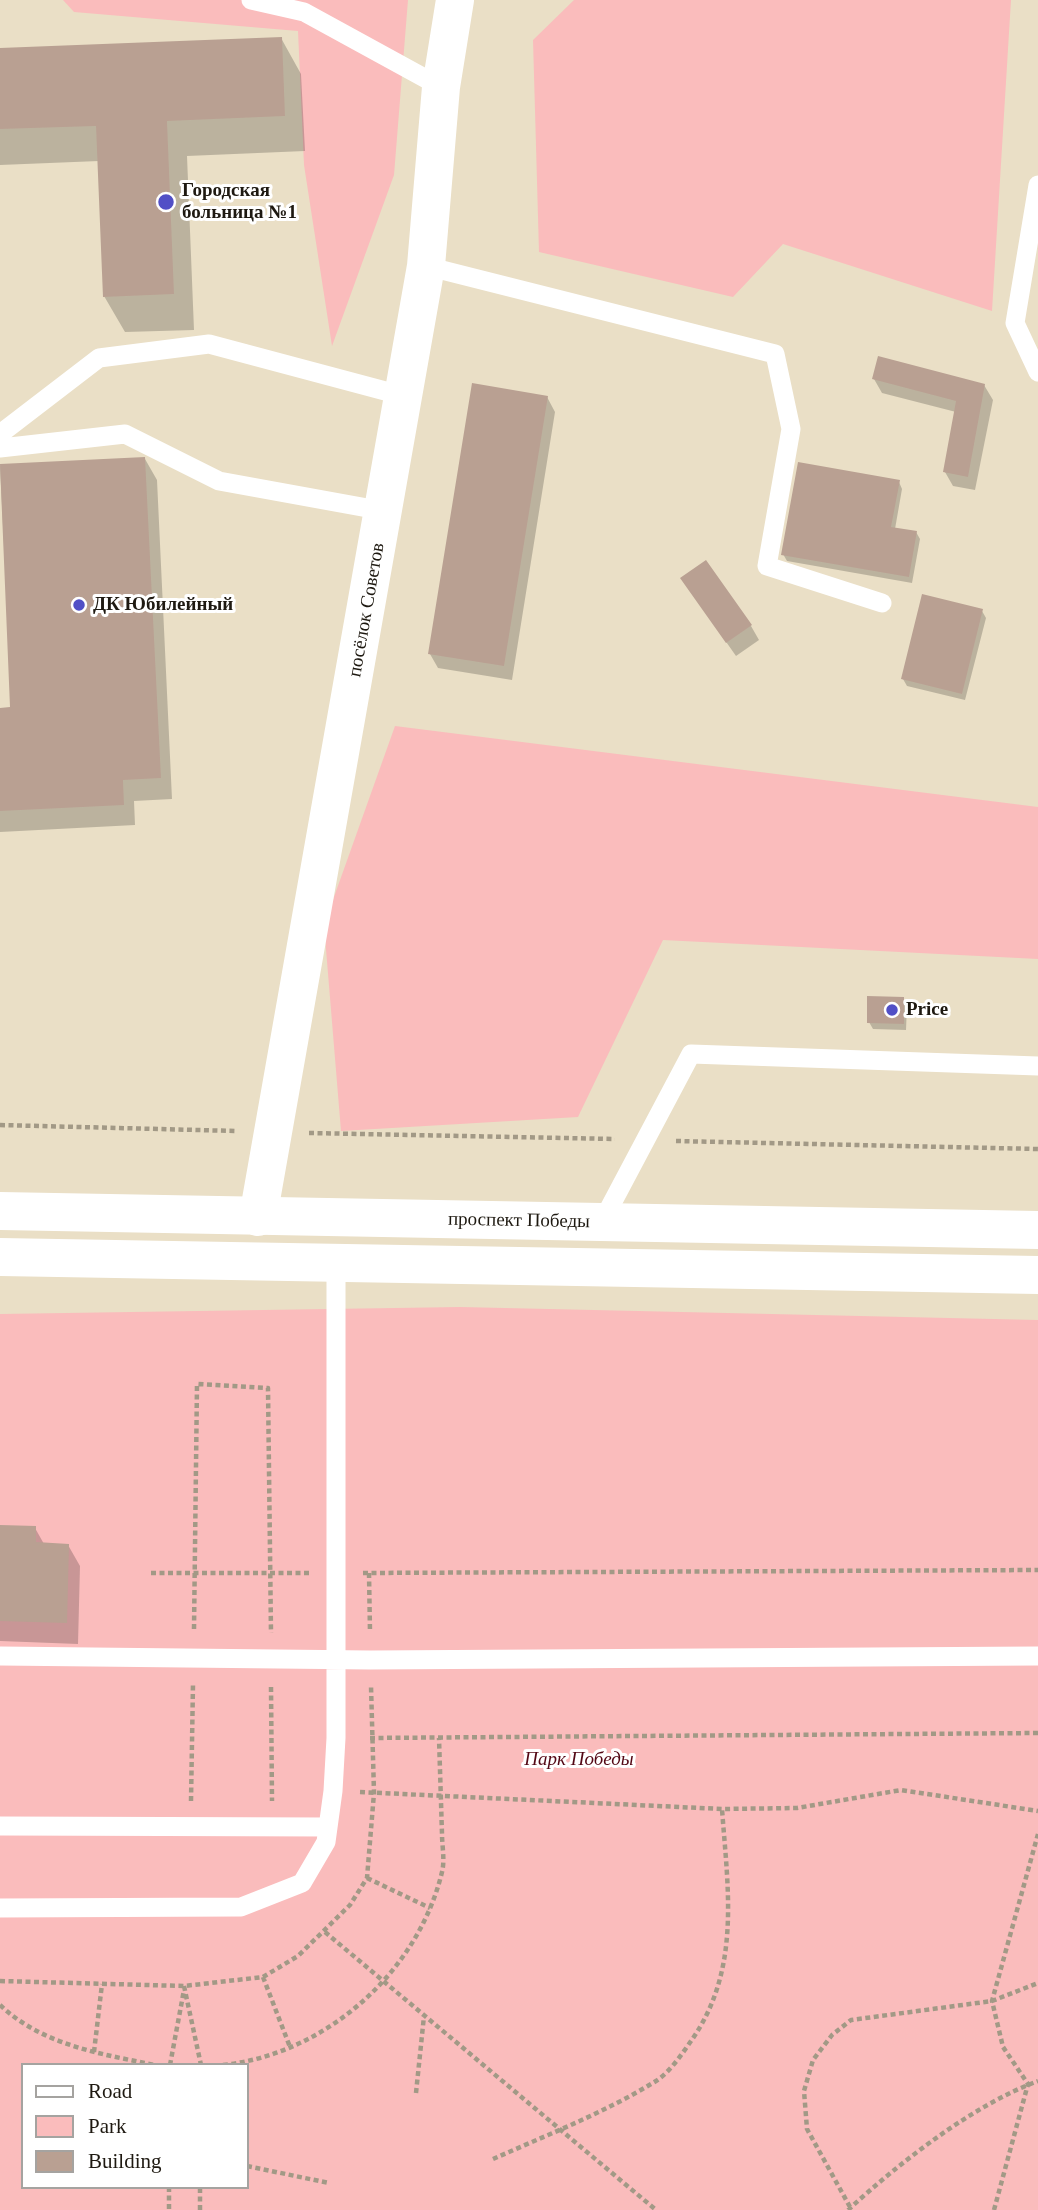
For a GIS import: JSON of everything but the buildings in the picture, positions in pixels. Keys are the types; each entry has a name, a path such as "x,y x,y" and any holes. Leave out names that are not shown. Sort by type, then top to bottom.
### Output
{"main road":[{"name":"посёлок Советов","path":"258,1217 426,266 440,88 455,0"},
{"name":"проспект Победы","path":"0,1211 1038,1230"},
{"path":"0,1257 1038,1275"}],"lane":[{"path":"251,0 304,12 440,88"},
{"path":"1038,185 1014,323 1038,372"},
{"path":"426,266 775,354 791,429 767,566 882,603"},
{"path":"0,434 99,358 209,344 404,396"},
{"path":"0,448 125,434 219,481 384,511"},
{"path":"602,1222 691,1054 1038,1066"},
{"path":"0,1908 241,1907 302,1883 326,1842 336,1738 336,1264"},
{"path":"0,1656 335,1660 1038,1656"},
{"path":"0,1826 328,1827"}],"path":[{"path":"0,1125 1038,1149"},
{"path":"191,1826 197,1384 268,1388 272,1827"},
{"path":"150,1573 1038,1570"},
{"path":"336,1738 1038,1733"},
{"path":"239,2063 290,2047 330,2029 383,1981 405,1953 430,1908 443,1869 439,1738"},
{"path":"333,1791 722,1809 797,1808 901,1790 1038,1811"},
{"path":"493,2159 659,2079 683,2053 707,2018 725,1968 729,1903 722,1809"},
{"path":"994,2210 1028,2084 1003,2047 992,2001 1038,1834"},
{"path":"367,1878 430,1908"},
{"path":"325,1932 656,2210"},
{"path":"263,1977 290,2047"},
{"path":"94,2052 102,1983"},
{"path":"1038,1983 992,2001 851,2020 832,2035 813,2060 804,2091 807,2129 849,2209 954,2126 1038,2081"},
{"path":"170,2063 184,1986 201,2063"},
{"path":"0,2005 13,2018 55,2040 146,2063"},
{"path":"416,2093 424,2016"},
{"path":"248,2166 329,2183"},
{"path":"169,2189 169,2210"},
{"path":"201,2189 201,2210"}],"green space":[{"path":"63,0 408,0 394,175 332,346 304,165 298,31 74,12"},
{"path":"574,0 1011,0 992,311 783,244 733,297 539,252 533,40"},
{"path":"395,726 1038,807 1038,959 663,940 578,1117 341,1131 324,925"},
{"name":"Парк Победы","path":"460,1307 1038,1320 1038,2210 0,2210 0,1314"}],"place":[{"name":"Городская больница №1","path":"166,202"},
{"name":"ДК Юбилейный","path":"79,605"},
{"name":"Price","path":"892,1010"}]}
